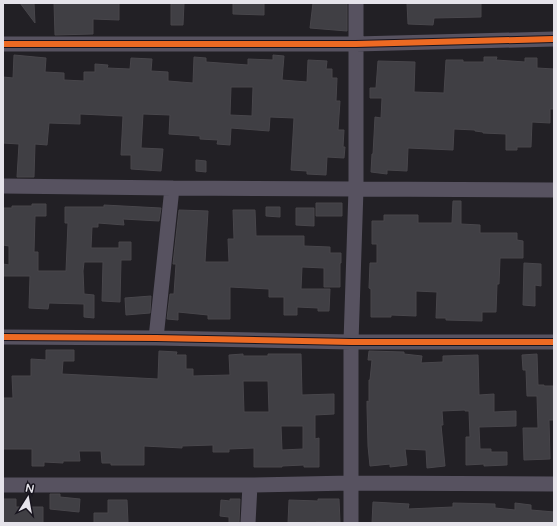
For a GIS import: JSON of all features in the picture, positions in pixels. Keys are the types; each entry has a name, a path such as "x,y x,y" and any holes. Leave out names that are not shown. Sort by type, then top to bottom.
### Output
{"street":[{"path":"351,523 351,342 356,189 356,3"},
{"path":"3,44 356,44 554,39"},
{"path":"3,186 554,190"},
{"path":"156,338 172,188"},
{"path":"3,337 351,342 554,342"},
{"path":"3,485 250,485 351,483 554,484"},
{"path":"248,523 250,485"}],"building":[{"path":"20,3 34,3 35,23"},
{"path":"54,3 119,3 119,20 93,19 93,34 55,35"},
{"path":"171,3 184,3 183,25 171,25"},
{"path":"233,3 264,3 264,15 233,14"},
{"path":"313,3 347,3 347,31 310,28"},
{"path":"407,3 481,3 481,17 434,18 433,25 408,24"},
{"path":"14,55 46,58 45,72 64,73 64,80 84,81 84,72 95,72 95,64 108,65 107,68 130,69 131,58 152,59 151,71 168,72 168,81 193,83 194,57 206,58 206,62 248,65 248,59 273,60 273,55 284,56 282,80 307,82 308,60 327,61 326,69 332,69 332,78 337,78 336,101 340,101 338,130 344,130 344,158 327,157 326,175 307,174 307,171 291,170 294,118 270,117 269,131 231,128 230,145 217,144 218,140 200,139 200,136 169,134 170,115 143,114 141,148 163,149 161,171 131,169 131,155 121,155 123,116 80,114 80,124 49,123 47,145 35,144 34,177 17,177 19,144 3,143 3,77 13,78","holes":["231,87 253,87 252,116 230,115"]},
{"path":"484,57 497,57 496,60 525,62 525,58 537,58 537,68 554,69 554,109 550,109 550,123 532,122 531,147 517,147 517,150 506,150 506,134 483,133 475,130 454,129 453,150 408,148 407,171 387,170 387,174 371,172 375,117 381,118 382,98 370,98 370,88 376,88 378,61 415,62 414,92 444,93 446,60 484,62"},
{"path":"196,160 206,161 206,172 196,171"},
{"path":"453,201 461,201 461,224 480,225 480,233 517,233 517,240 523,241 523,258 500,258 496,312 482,312 482,321 446,320 446,318 436,318 437,292 416,291 416,316 391,315 391,317 371,317 371,289 369,288 370,263 377,263 377,244 372,244 372,221 384,221 384,215 418,215 418,223 452,223"},
{"path":"316,203 342,203 342,216 316,216"},
{"path":"32,204 46,204 46,216 35,216 34,252 38,252 38,271 66,271 68,223 65,223 65,207 104,207 104,205 161,208 159,221 123,219 124,225 98,223 98,227 92,227 91,248 119,248 119,242 131,242 131,260 121,260 120,302 102,301 103,262 84,262 84,294 94,295 94,318 84,317 84,304 49,303 48,309 29,308 30,276 3,276 3,264 9,265 9,246 3,245 3,208 12,208 12,206 32,206"},
{"path":"266,207 280,207 280,217 266,216"},
{"path":"296,208 314,208 314,226 296,225"},
{"path":"179,210 208,211 205,262 229,262 228,239 234,239 233,210 255,210 256,236 304,236 304,246 330,247 330,253 341,253 340,287 324,287 324,268 302,267 301,289 330,289 329,311 318,311 318,308 297,307 297,315 284,315 284,297 269,297 269,289 230,287 230,319 208,319 208,315 178,312 178,320 167,319 170,294 174,294 176,264 173,264"},
{"path":"524,263 541,264 541,286 535,285 535,306 523,305"},
{"path":"151,296 150,313 126,315 125,298"},
{"path":"46,350 74,350 74,361 63,361 62,374 158,379 159,351 177,352 176,355 186,355 186,369 193,369 193,376 230,375 229,355 243,354 243,356 268,356 268,354 301,354 302,395 334,394 334,414 315,415 315,439 319,438 319,467 304,467 304,465 254,467 254,448 229,449 229,452 213,452 213,445 182,446 182,448 144,446 144,465 111,465 111,463 102,463 101,451 79,451 80,461 63,461 63,463 44,462 44,466 32,466 32,449 3,449 3,398 13,398 12,376 31,376 31,359 46,360","holes":["243,381 268,381 269,412 244,412","281,426 303,426 303,449 282,450"]},
{"path":"369,351 404,352 404,354 422,356 421,363 443,362 443,356 478,355 479,395 494,394 494,412 516,411 516,426 479,427 480,449 491,449 491,452 507,452 507,465 466,465 466,437 470,437 469,411 465,410 442,411 443,425 441,425 445,466 427,468 426,450 405,449 407,465 390,467 390,464 370,466 367,401 369,402 369,380 372,360 368,360"},
{"path":"537,354 538,385 553,386 554,420 549,420 550,459 524,460 523,428 538,428 537,396 527,396 526,370 523,370 522,355"},
{"path":"50,494 60,494 60,497 80,499 79,512 50,509"},
{"path":"3,499 16,499 16,507 43,507 43,523 3,522"},
{"path":"230,499 240,499 239,523 229,523 229,517 220,516 221,500 230,501"},
{"path":"318,499 339,499 340,522 288,523 289,500 318,501"},
{"path":"108,500 127,500 128,522 94,523 94,513 108,513"},
{"path":"373,502 409,504 408,509 453,507 453,503 495,504 495,508 515,510 515,503 531,505 531,510 554,512 554,523 372,523"}],"cycle path":[{"path":"3,44 356,44 554,39"},
{"path":"3,337 351,342 554,342"}]}
